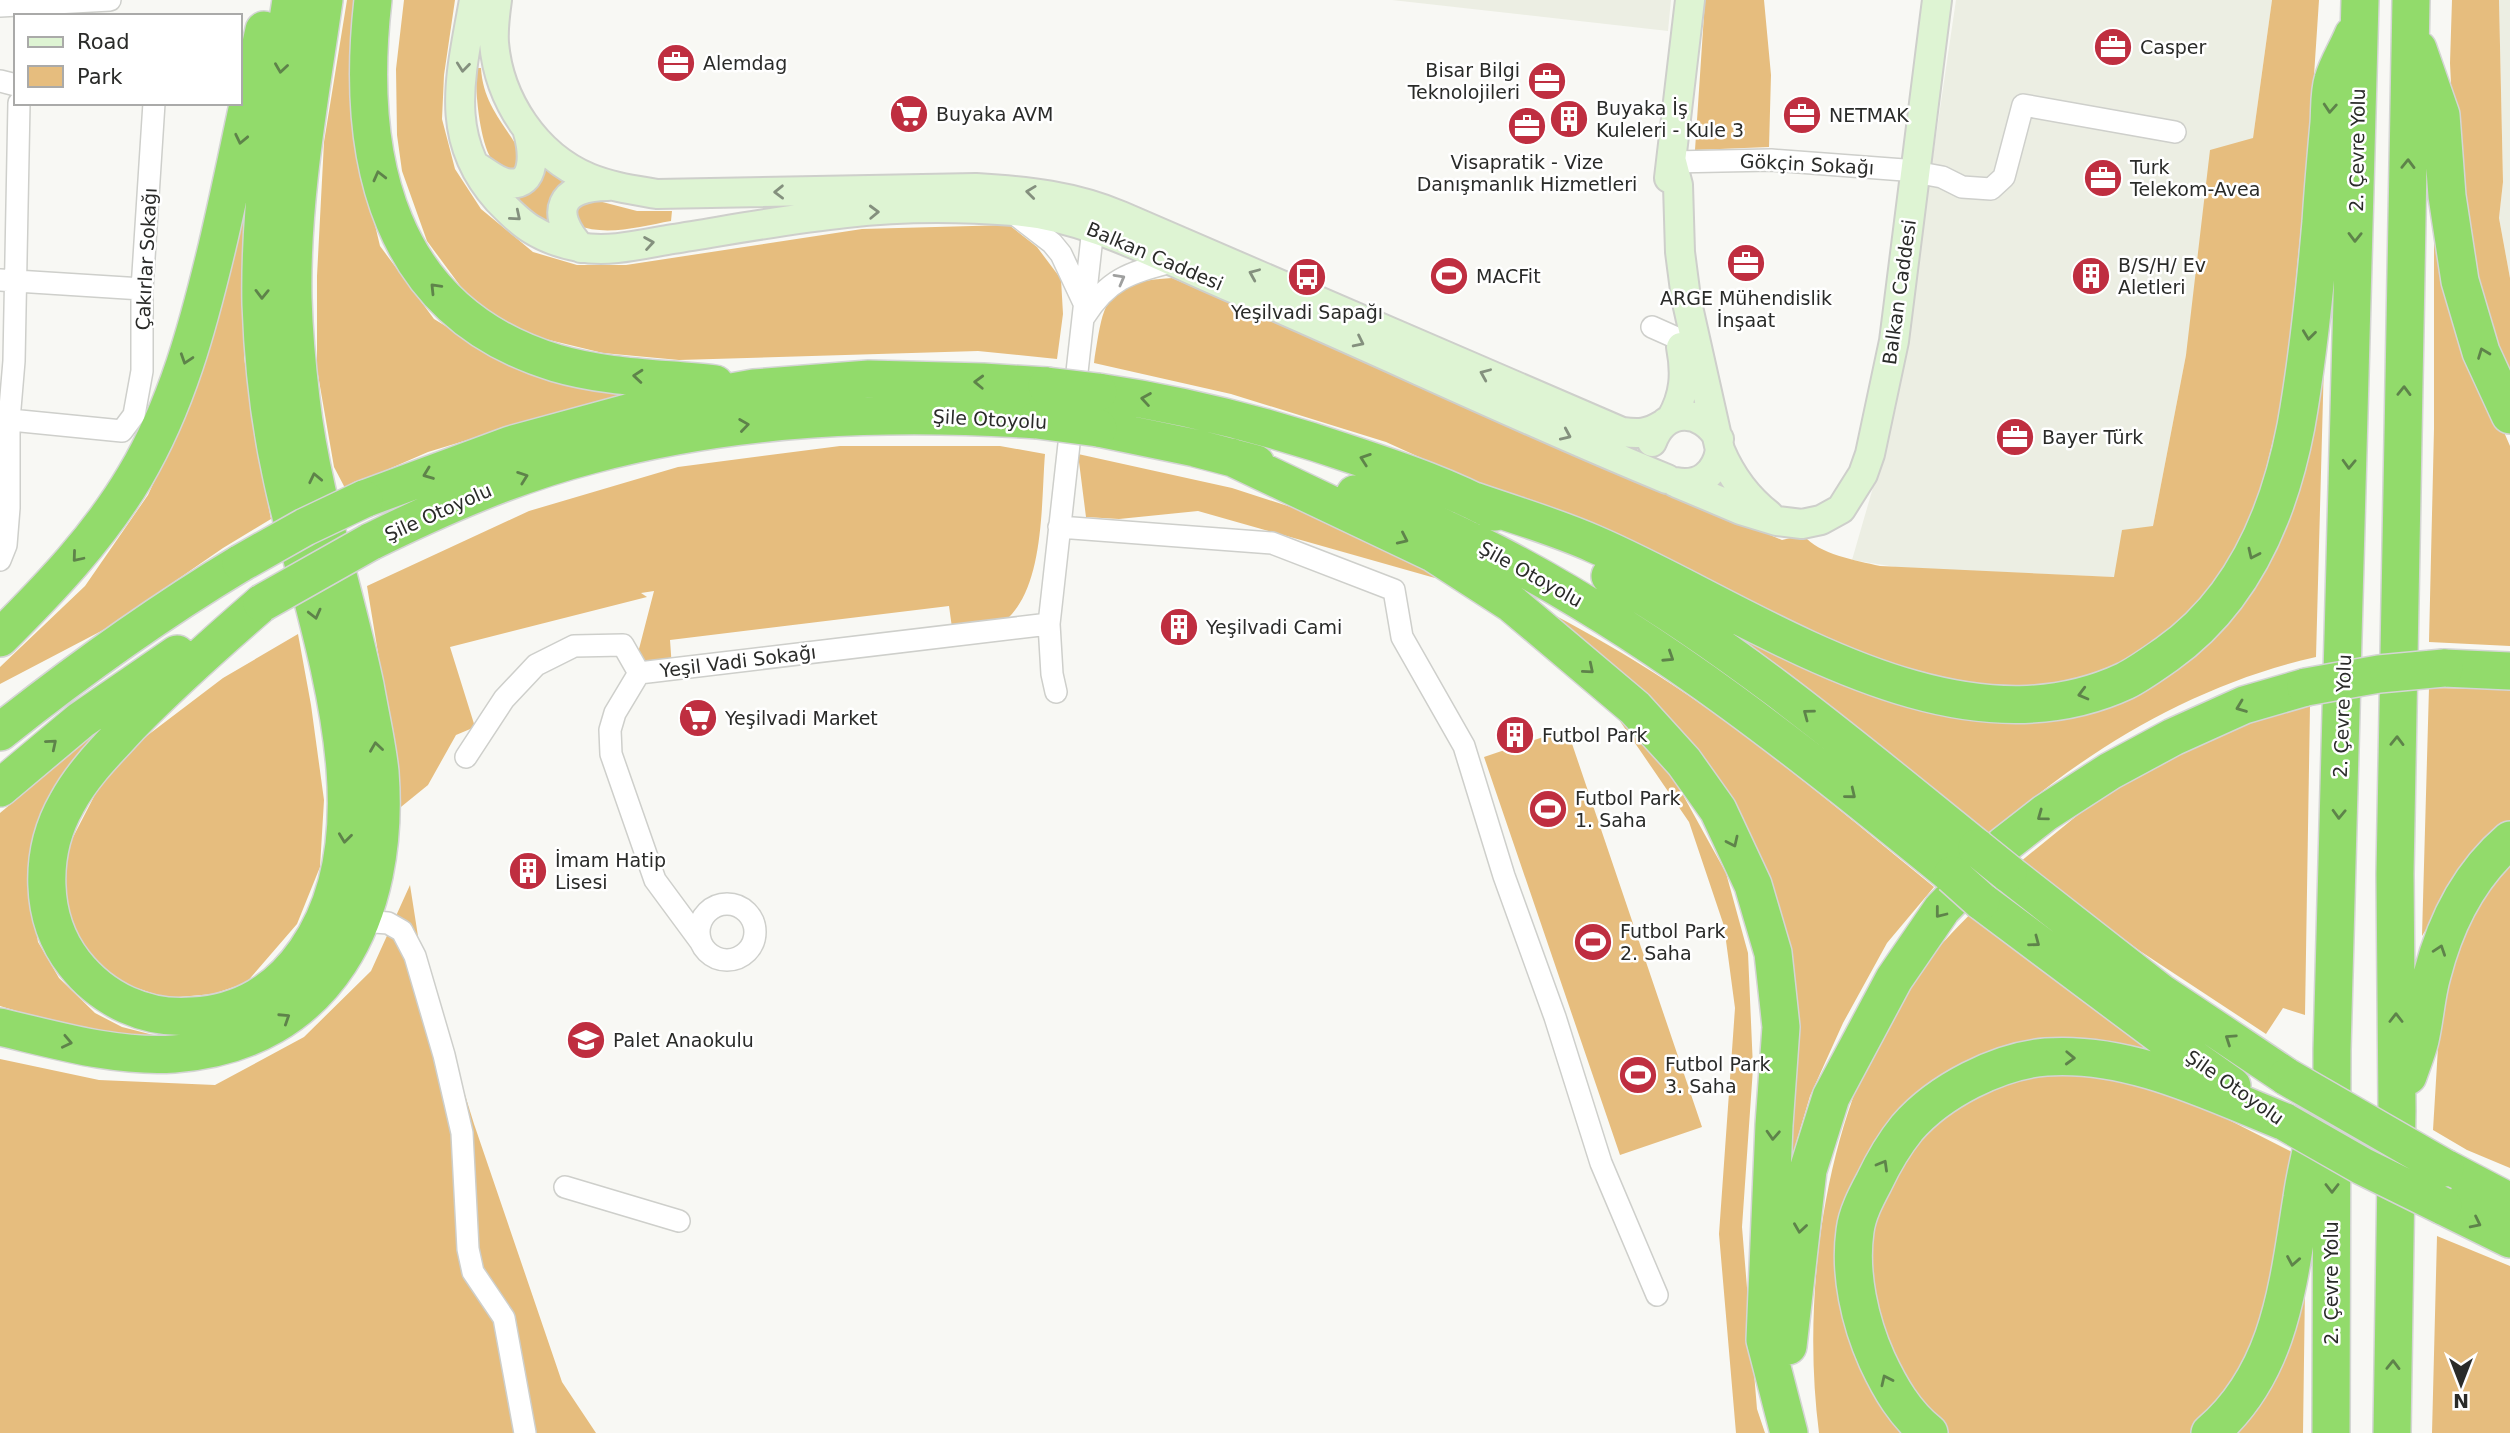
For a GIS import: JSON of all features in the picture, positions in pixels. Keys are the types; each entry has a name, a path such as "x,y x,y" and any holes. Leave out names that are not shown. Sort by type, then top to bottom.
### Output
{"highway":[{"path":"7,629 62,575 95,535 121,499 147,455 172,401 211,274 271,0"},
{"path":"262,603 174,680 107,749 65,805 54,831 47,882 49,909 56,931 70,958 90,982 121,1004 155,1014 190,1017 230,1011 266,993 293,969 322,928 342,861 347,830 341,732 281,472 264,358 261,301 265,207 291,0"},
{"path":"0,1027 118,1052 172,1055 220,1049 256,1036 292,1015 322,987 339,963 361,922 375,875 379,839 380,772 356,644 309,453 295,351 294,248 303,154 324,0"},
{"path":"373,0 370,80 372,136 377,172 403,242 426,278 458,313 511,346 558,364 614,374 754,388"},
{"path":"372,136 387,70 394,0"},
{"path":"1474,501 1594,543 1807,650 1880,680 1967,701 2014,704 2054,702 2125,681 2193,635 2225,600 2248,565 2271,516 2295,430 2302,388 2320,233 2332,82 2360,11"},
{"name":"2. Çevre Yolu","path":"2331,1433 2332,1050 2360,11"},
{"path":"2410,13 2441,115 2446,196 2460,281 2482,352 2510,415"},
{"path":"2393,1429 2397,1110 2395,874 2410,13"},
{"name":"Şile Otoyolu","path":"0,732 66,679 183,598 241,563 305,527 364,499 510,445 649,407 754,388 869,379 983,382 1042,403 1098,428 1231,457 1404,510 1500,556 1573,596 1685,667 1821,769 1981,901 2164,1038 2285,1122 2362,1166 2510,1239"},
{"name":"Şile Otoyolu","path":"0,788 81,720 173,657 262,603 370,542 473,495 532,473 662,438 769,421 866,416 986,417 1098,392 1206,411 1272,429 1410,474 1474,501 1628,586 1714,643 1842,739 2160,992 2287,1077 2445,1168 2510,1202"},
{"path":"1231,457 1433,553 1512,604 1635,708 1684,762 1718,810 1753,884 1773,953 1782,1027 1774,1125 1765,1340 1790,1433"},
{"path":"0,698 68,657 183,598"},
{"path":"1790,1433 1787,1356 1808,1170 1831,1097 1901,969 1942,909 2004,845 2045,813 2110,771 2173,737 2244,705 2306,687 2379,674 2444,668 2510,671"},
{"path":"2397,1110 2419,1041 2432,976 2451,921 2480,870 2510,840"},
{"path":"2210,1433 2234,1409 2251,1386 2280,1316 2289,1283 2302,1198 2332,1050"},
{"path":"1929,1433 1891,1392 1865,1334 1855,1284 1855,1231 1865,1198 1885,1160 1908,1127 1917,1119 1953,1088 2003,1067 2046,1057 2096,1059 2159,1072 2285,1122"},
{"path":"2445,1168 2510,1188"}],"street":[{"path":"0,6 110,0"},
{"name":"Balkan Caddesi","path":"474,0 459,112 462,137 472,164 488,189 531,229 554,240 581,248 625,247 848,212 957,209 1096,217 1171,262 1346,336 1672,481 1741,510 1777,521 1802,524 1822,520 1841,509 1863,474 1875,432 1928,174 1937,0"},
{"path":"497,0 494,42 503,85 514,109 527,129 548,152 589,178 615,186"},
{"path":"1672,162 1678,185 1680,252 1686,298 1719,444 1714,470 1707,477 1687,484 1672,481 1659,472 1651,453 1655,433 1667,422 1679,404 1685,381 1671,299 1666,188 1672,162 1690,0"},
{"path":"0,560 6,545 9,508 5,419 14,361 8,281 19,105"},
{"name":"Çakırlar Sokağı","path":"5,419 122,430 134,415 142,371 142,289 154,105"},
{"name":"Gökçin Sokağı","path":"1672,162 1771,160 1928,174 1962,187 1991,189 2004,177 2023,105 2175,132"},
{"path":"472,164 507,183 518,182 526,177 532,165 533,147 527,129"},
{"path":"581,248 568,233 562,215 564,203 573,192 586,188 615,186"},
{"name":"Balkan Caddesi","path":"615,186 657,194 976,188 1042,193 1622,432 1650,432 1667,422"},
{"path":"1011,211 1052,243 1061,254 1084,312"},
{"path":"1056,692 1052,674 1049,624 1096,217"},
{"path":"1084,312 1116,281 1128,274 1171,262"},
{"path":"8,281 142,289"},
{"path":"1652,327 1679,339"},
{"path":"1667,422 1682,416 1694,416 1705,421 1713,429 1737,482 1756,505 1777,521"},
{"path":"1059,527 1272,543 1394,590 1402,637 1464,746 1504,876 1555,1017 1601,1163 1657,1295"},
{"name":"Yeşil Vadi Sokağı","path":"700,941 654,880 611,754 610,730 615,713 639,673 1049,624"},
{"path":"466,757 504,699 528,674 536,666 574,646 623,645 639,673"},
{"path":"361,922 387,923 402,931 415,956 444,1055 462,1133 468,1249 473,1272 505,1318 525,1433"},
{"path":"565,1187 679,1221"}],"shaded area":[{"path":"1392,0 1671,0 1668,31"},
{"path":"1956,0 2272,0 2253,138 2186,355 2153,526 2114,577 1902,568 1852,560 1896,408"},
{"path":"2499,0 2510,0 2510,278 2499,218 2503,182"}],"green space":[{"path":"347,0 360,0 354,78 356,145 380,246 434,319 500,359 645,390 559,412 428,452 345,488 334,467 317,369 317,276 324,142"},
{"path":"404,0 455,0 444,75 442,119 455,169 481,209 533,252 577,265 626,265 862,229 1009,225 1037,247 1061,279 1063,314 1057,359 978,351 679,360 603,353 516,332 464,291 427,241 402,171 397,135 396,69"},
{"path":"1705,0 1764,0 1771,75 1769,147 1695,150"},
{"path":"2272,0 2319,0 2310,136 2288,359 2278,420 2254,517 2213,596 2149,655 2056,693 1887,674 1664,568 1386,442 1231,394 1094,363 1101,324 1111,299 1132,284 1172,278 1782,540 1803,535 1828,552 1880,566 2114,577 2122,530 2153,526 2186,355 2210,150 2253,138"},
{"path":"2452,0 2499,0 2503,182 2499,218 2510,278 2510,391 2492,355 2456,192 2450,63"},
{"path":"477,68 481,68 491,105 523,157 512,173 493,161 488,153 477,102"},
{"path":"250,160 244,357 271,519 223,548 107,628 0,684 0,667 85,586 148,495 190,404 216,318"},
{"path":"543,162 572,183 556,227 534,217 513,195"},
{"path":"587,198 637,211 672,211 671,221 612,230 577,225 576,206"},
{"path":"2434,215 2457,323 2510,446 2510,646 2429,642 2434,429"},
{"path":"2325,324 2316,657 2246,677 2145,723 2053,783 1991,835 1799,681 1719,622 2067,711 2229,617"},
{"path":"840,446 1000,446 1045,454 1041,519 1034,566 1028,587 1018,606 1005,621 988,628 953,635 949,606 670,640 672,668 639,673 639,649 654,591 641,593 647,597 450,647 475,727 456,735 428,785 396,811 384,689 367,586 529,511 678,467"},
{"path":"1078,454 1232,488 1353,527 1430,567 1435,578 1198,511 1119,519 1086,517"},
{"path":"1505,588 1619,651 1675,686 1789,769 1934,887 1887,943 1843,1023 1810,1096 1789,1167 1769,884"},
{"path":"298,634 324,800 320,867 297,924 246,983 213,994 167,998 121,983 85,954 66,919 62,881 69,845 101,783 144,738 223,678"},
{"path":"2429,688 2510,689 2510,826 2455,882 2422,936"},
{"path":"2310,705 2305,1015 2283,1008 2266,1034 2140,951 2020,862 2090,805 2171,756 2234,723"},
{"path":"1611,708 1667,766 1726,873 1748,953 1753,1068 1742,1227 1757,1409 1765,1433 1736,1433 1719,1234 1735,1008 1724,926 1689,822"},
{"path":"121,712 58,784 33,835 30,892 38,942 59,978 95,1013 122,1027 165,1038 103,1037 0,1006 0,813"},
{"path":"1567,729 1702,1127 1620,1155 1484,757"},
{"path":"2510,860 2510,1168 2467,1150 2433,1130 2441,998 2463,926"},
{"path":"410,885 420,949 474,1124 562,1382 596,1433 0,1433 0,1059 99,1080 215,1085 304,1037 371,971"},
{"path":"1974,910 2163,1062 2088,1045 1922,1100 1843,1252 1909,1433 1819,1433 1813,1337 1815,1287 1820,1236 1840,1138 1855,1091 1890,1017 1927,962"},
{"path":"2093,1072 2174,1092 2294,1153 2280,1249 2254,1356 2202,1425 2191,1433 1944,1433 1915,1406 1871,1315 1869,1240 1883,1192 1912,1140 1959,1101 2026,1074"},
{"path":"2437,1236 2510,1266 2510,1433 2432,1433"},
{"path":"2305,1287 2303,1433 2227,1433"}],"place":[{"name":"Casper","path":"2113,47"},
{"name":"Alemdag","path":"676,63"},
{"name":"Bisar Bilgi Teknolojileri","path":"1547,81"},
{"name":"Buyaka AVM","path":"909,114"},
{"name":"NETMAK","path":"1802,115"},
{"name":"Buyaka İş Kuleleri - Kule 3","path":"1569,119"},
{"name":"Visapratik - Vize Danışmanlık Hizmetleri","path":"1527,126"},
{"name":"Turk Telekom-Avea","path":"2103,178"},
{"name":"ARGE Mühendislik İnşaat","path":"1746,263"},
{"name":"MACFit","path":"1449,276"},
{"name":"B/S/H/ Ev Aletleri","path":"2091,276"},
{"name":"Yeşilvadi Sapağı","path":"1307,277"},
{"name":"Bayer Türk","path":"2015,437"},
{"name":"Yeşilvadi Cami","path":"1179,627"},
{"name":"Yeşilvadi Market","path":"698,718"},
{"name":"Futbol Park","path":"1515,735"},
{"name":"Futbol Park 1. Saha","path":"1548,809"},
{"name":"İmam Hatip Lisesi","path":"528,871"},
{"name":"Futbol Park 2. Saha","path":"1593,942"},
{"name":"Palet Anaokulu","path":"586,1040"},
{"name":"Futbol Park 3. Saha","path":"1638,1075"}]}
